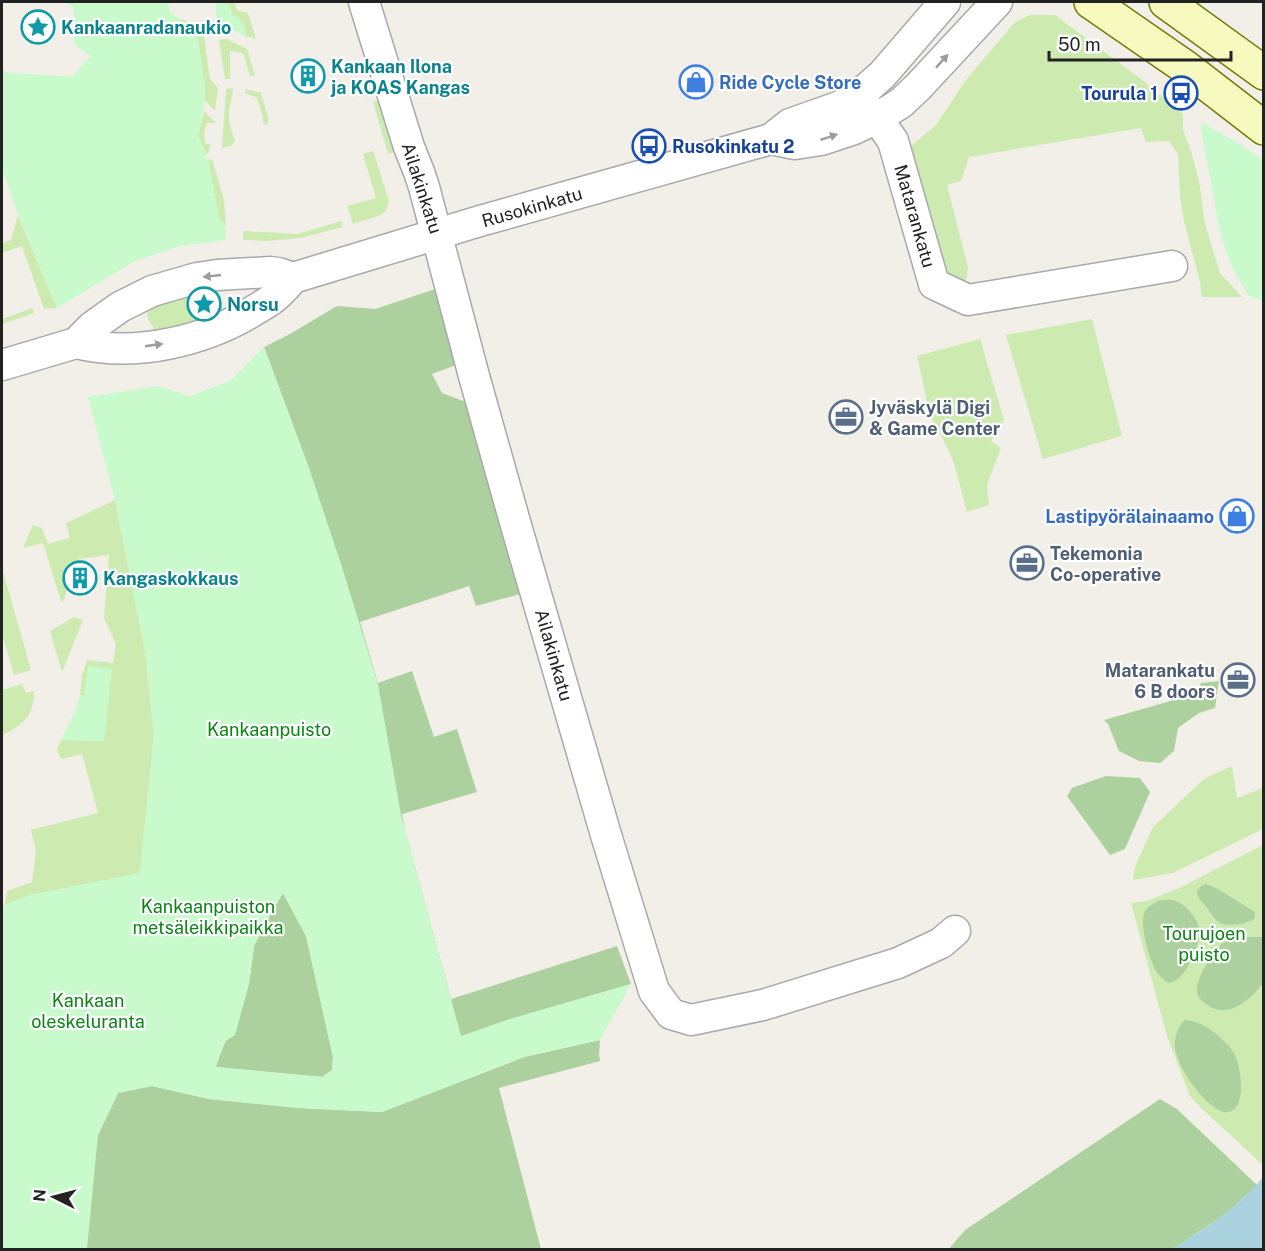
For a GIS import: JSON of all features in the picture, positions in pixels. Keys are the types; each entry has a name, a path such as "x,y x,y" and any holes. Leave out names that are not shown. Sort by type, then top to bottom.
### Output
{"main road":[{"path":"1091,2 1185,67 1263,128"},
{"path":"1166,2 1263,73"}],"street":[{"name":"Ailakinkatu","path":"364,2 409,147 419,172 515,522 654,991 671,1014 691,1020 763,1005 898,963 941,943 955,931"},
{"name":"Rusokinkatu","path":"867,107 882,75 945,2"},
{"name":"Rusokinkatu","path":"76,343 96,348 132,348 159,345 220,329 240,320 276,297 293,278 480,221 771,139 790,124 838,107 867,107 901,103 996,2"},
{"name":"Matarankatu","path":"867,107 892,141 934,284 968,300 1172,267"},
{"name":"Rusokinkatu","path":"2,365 76,343 92,327 120,307 152,291 176,283 217,275 278,273 293,278"}],"green space":[{"path":"65,2 168,2 170,12 197,32 205,90 198,136 208,160 219,219 225,224 226,240 180,246 133,262 57,308 18,215 2,167 2,70 11,74 73,77 90,56 74,44 74,8"},
{"path":"215,2 229,2 232,14 242,23 246,36 217,24"},
{"path":"229,2 234,2 237,10 248,13 256,39 246,36 244,26 232,14"},
{"path":"1030,15 1055,15 1141,79 1183,114 1183,130 1199,181 1205,224 1220,273 1242,297 1202,297 1184,221 1180,197 1178,154 1169,141 1146,142 1141,128 969,157 961,181 947,185 968,267 966,283 949,274 935,239 910,147 936,125 965,81 1015,22"},
{"path":"179,18 207,30 204,36 210,79 218,88 215,111 205,100 197,32"},
{"path":"227,39 247,49 255,76 250,76 243,53 230,51 230,79 225,79 219,40"},
{"path":"233,88 229,116 235,141 231,146 222,148 226,89"},
{"path":"246,89 261,93 268,125 263,124 257,98 245,93"},
{"path":"382,99 398,151 388,154 373,102"},
{"path":"204,111 216,123 207,123 204,133 205,143 211,145 206,154 198,136"},
{"path":"1201,122 1263,160 1263,300 1249,296 1235,272 1222,239 1203,144"},
{"path":"373,151 389,201 386,210 381,215 353,224 347,206 376,198 363,154"},
{"path":"212,159 224,200 226,225 219,219 208,160"},
{"path":"18,215 57,308 44,309 22,246 2,253 2,243 11,240"},
{"path":"341,221 343,227 300,238 268,241 243,240 243,231 298,234"},
{"path":"213,284 221,296 223,316 158,335 148,319 147,308"},
{"path":"435,289 459,364 432,374 442,393 466,402 524,593 476,606 469,586 360,622 378,683 412,671 434,737 457,729 477,792 402,814 451,999 617,946 631,984 507,1020 433,1047 310,471 264,347 337,306 375,309"},
{"path":"33,308 34,313 2,324 2,319"},
{"path":"1092,319 1122,436 1043,459 1006,335"},
{"path":"980,339 1004,420 991,441 1001,448 987,485 989,505 967,512 954,463 930,415 917,356"},
{"name":"Kankaanpuisto","path":"264,347 310,471 378,684 401,815 461,1036 507,1020 631,984 600,1040 524,1057 382,1112 299,1108 209,1099 152,1086 118,1093 98,1135 87,1249 2,1249 2,906 29,895 140,873 154,735 145,651 115,500 88,397 157,386 190,396 230,381","holes":["283,893 306,936 333,1057 332,1070 322,1077 216,1067 224,1042 235,1035 249,984 254,946"]},
{"path":"115,500 145,651 154,735 140,874 94,987 5,904 7,891 32,882 36,851 31,830 98,813 82,754 61,759 57,749 61,740 103,741 84,696 80,695 82,675 87,660 113,663 116,644 104,618 109,555 78,559 63,602 43,543 24,548 24,545 33,525 42,528 48,544 70,538 66,523"},
{"path":"2,568 31,670 14,675 2,634"},
{"path":"74,617 83,620 62,672 50,631"},
{"path":"88,666 112,669 104,741 61,740 80,695 84,696"},
{"path":"1219,681 1215,708 1199,713 1178,728 1174,751 1160,763 1139,761 1119,751 1108,724 1104,720 1195,694 1201,683"},
{"path":"22,684 26,693 34,691 30,713 22,723 2,735 2,690"},
{"path":"1232,766 1237,798 1263,788 1263,829 1173,873 1133,880 1135,867 1153,827 1205,778"},
{"path":"1106,776 1140,778 1150,792 1125,849 1110,855 1067,796 1072,788"},
{"name":"Tourujoen puisto","path":"1263,845 1263,1165 1190,1096 1167,1036 1131,903 1147,901 1179,888"},
{"path":"1206,884 1255,912 1254,919 1233,925 1218,922 1198,896 1197,891"},
{"path":"283,893 306,936 333,1057 332,1070 322,1077 215,1067 249,984 254,946"},
{"path":"1161,900 1173,900 1184,906 1195,918 1200,933 1185,971 1177,980 1169,983 1155,969 1146,943 1143,924 1146,909"},
{"path":"1241,937 1263,937 1263,983 1246,1001 1232,1009 1224,1010 1209,1006 1198,996 1197,990 1204,968 1219,947 1225,942"},
{"path":"1185,1020 1202,1024 1212,1030 1229,1046 1235,1056 1240,1072 1241,1089 1238,1104 1231,1111 1221,1111 1206,1101 1181,1066 1175,1049 1175,1041 1178,1029"},
{"path":"600,1040 600,1061 499,1088 541,1249 2,1249 2,1162 98,1135 118,1093 152,1086 209,1099 299,1108 382,1112 524,1057"},
{"path":"1160,1099 1177,1109 1257,1185 1228,1212 1173,1249 948,1250 965,1230"}],"water":[{"path":"1263,1177 1263,1249 1173,1249 1232,1207"}],"place":[{"name":"Kankaanradanaukio","path":"38,27"},
{"name":"Kankaan Ilona ja KOAS Kangas","path":"308,76"},
{"name":"Ride Cycle Store","path":"696,82"},
{"name":"Tourula 1","path":"1181,93"},
{"name":"Rusokinkatu 2","path":"649,146"},
{"name":"Norsu","path":"204,304"},
{"name":"Jyväskylä Digi & Game Center","path":"846,417"},
{"name":"Lastipyörälainaamo","path":"1237,516"},
{"name":"Tekemonia Co-operative","path":"1027,563"},
{"name":"Kangaskokkaus","path":"80,578"},
{"name":"Matarankatu 6 B doors","path":"1238,680"}],"park label":[{"name":"Kankaanpuiston metsäleikkipaikka","path":"208,916"},
{"name":"Kankaan oleskeluranta","path":"88,1010"}]}
